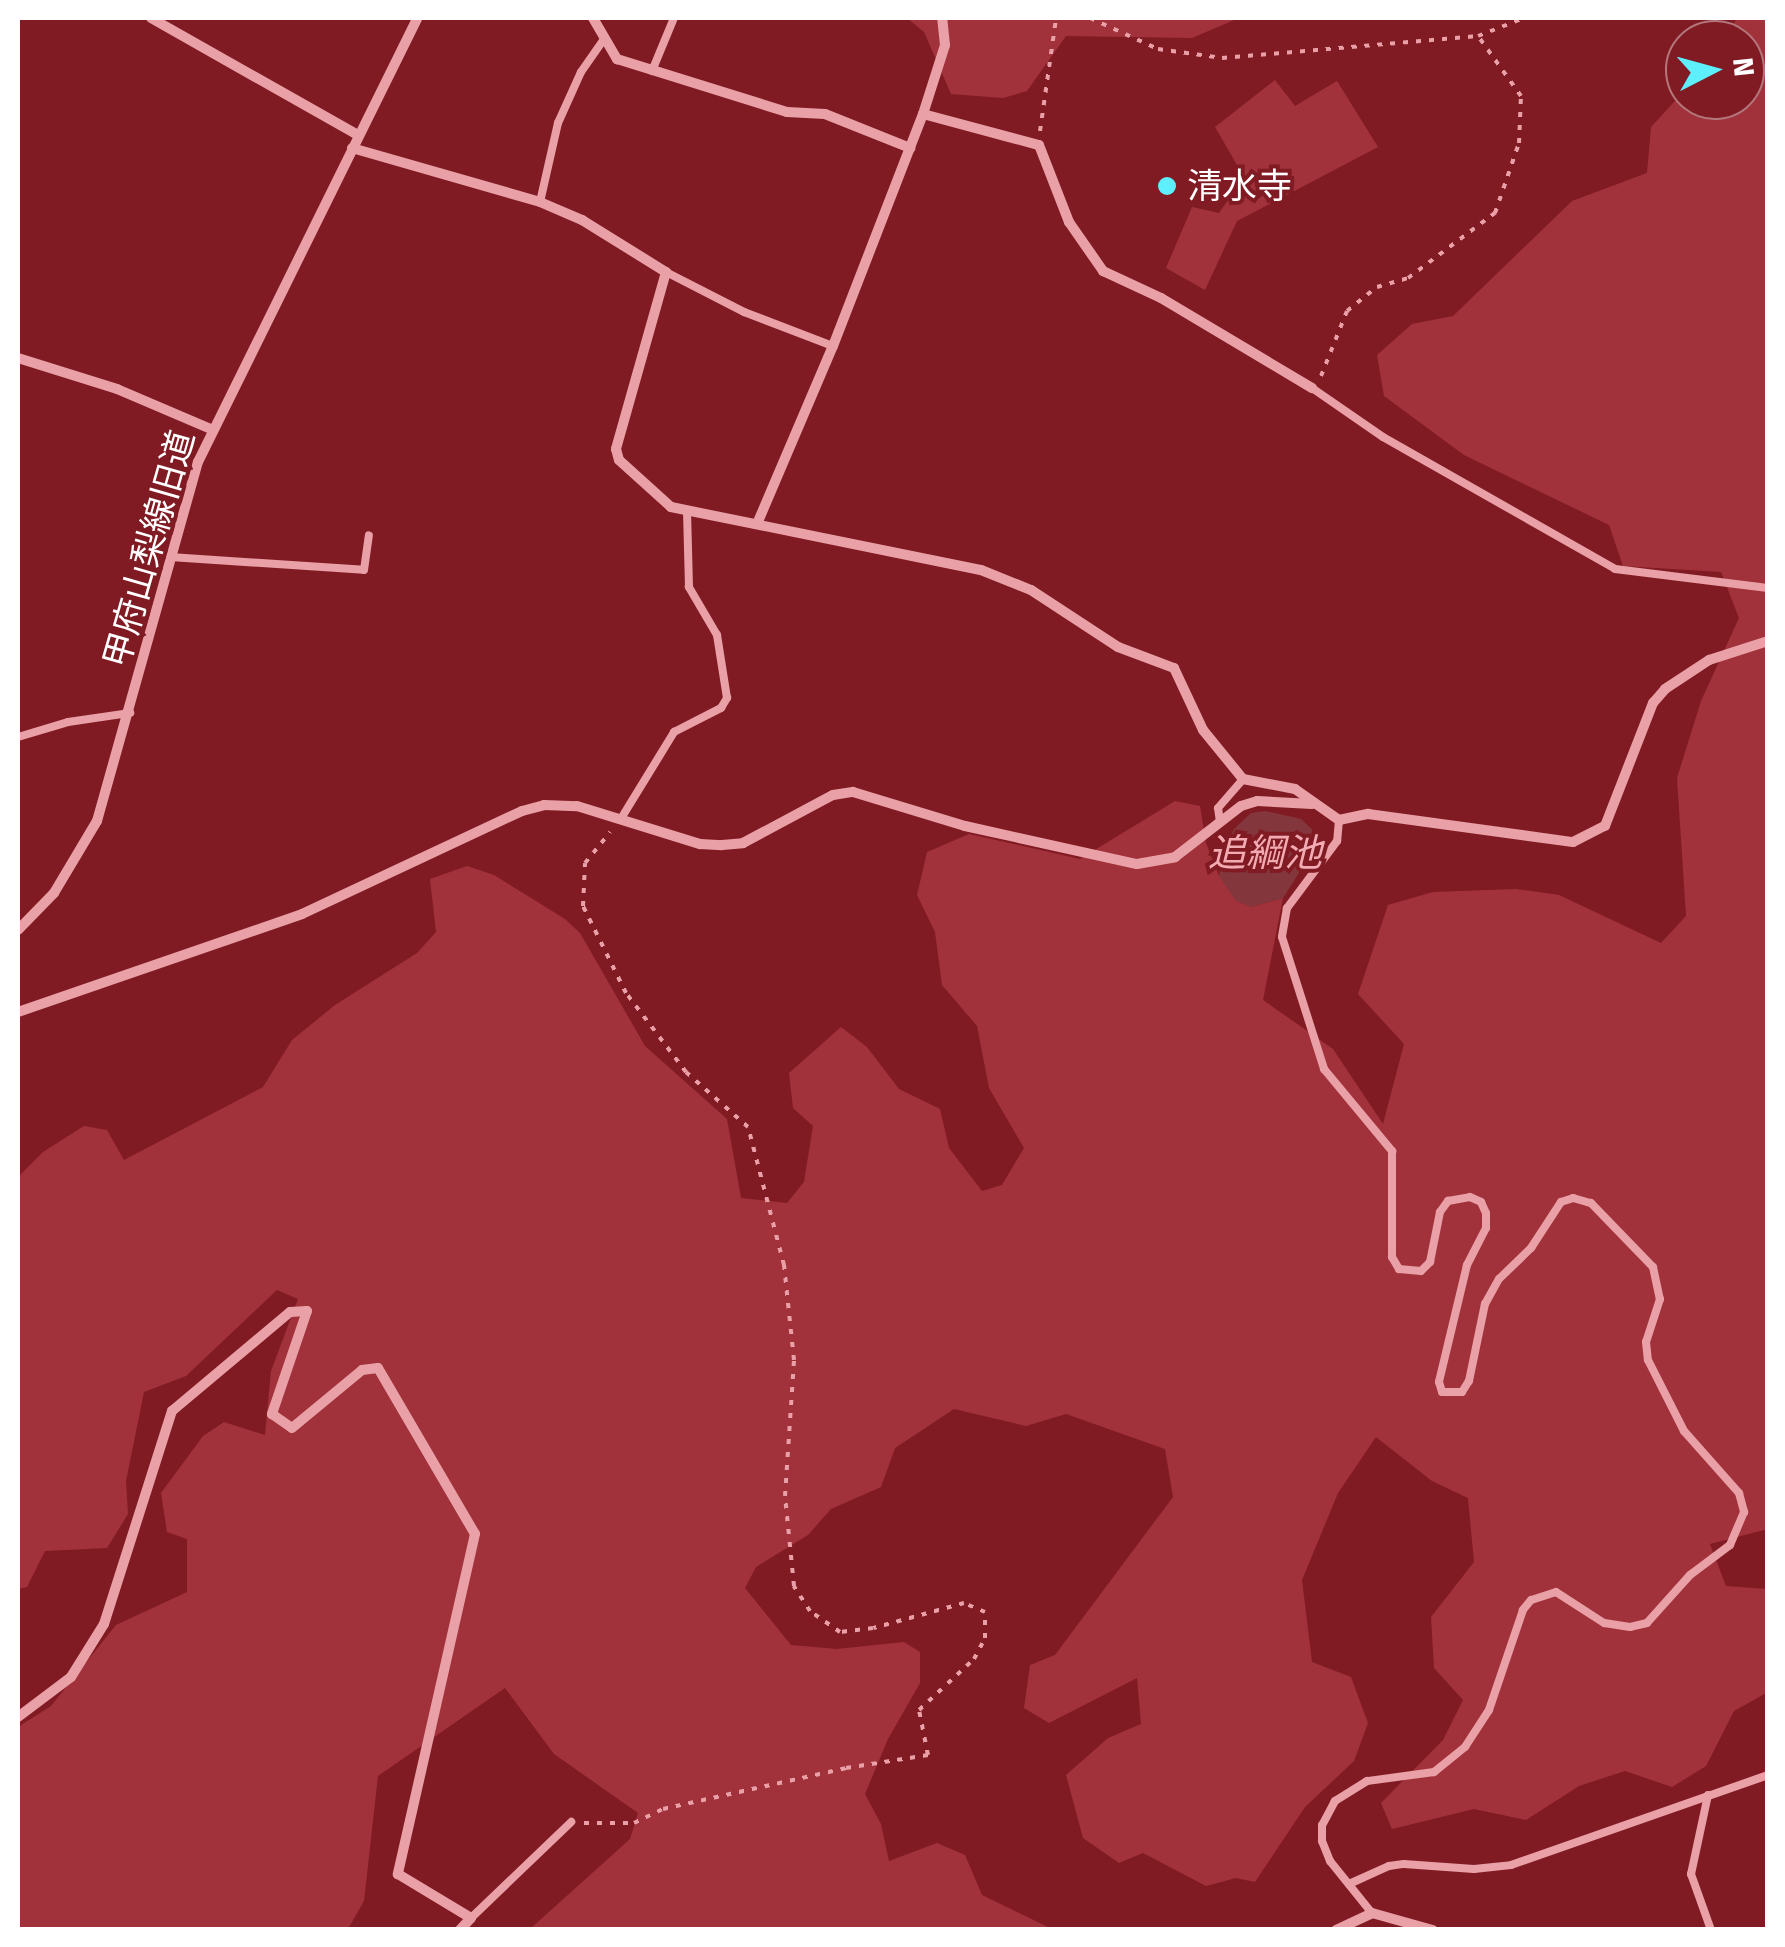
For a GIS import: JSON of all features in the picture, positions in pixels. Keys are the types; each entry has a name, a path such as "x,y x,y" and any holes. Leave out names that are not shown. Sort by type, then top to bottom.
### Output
{"street":[{"path":"151,18 358,136"},
{"name":"甲府山梨線旧道","path":"18,930 54,892 97,820 170,557 211,429 417,18"},
{"path":"593,18 617,59 787,112 825,114 910,148"},
{"path":"757,524 833,346 924,114 945,45 942,18"},
{"path":"924,114 1039,145 1069,222 1103,271 1161,298 1312,388"},
{"path":"352,148 540,202 582,220 666,272 616,449 619,460 671,507 981,570 1031,590 1118,647 1174,668 1203,730 1243,779 1296,789 1339,820 1368,814 1573,842 1605,826 1653,703 1665,689 1709,660 1768,641"},
{"path":"18,358 117,389 211,429"},
{"path":"18,1012 302,914 522,810 544,805 577,806 700,844 722,845 743,842 833,795 854,792 965,826 1136,864 1174,857 1241,806 1257,801 1312,804"},
{"path":"18,1716 71,1677 104,1624 172,1411 290,1312 308,1311 272,1414 292,1428 362,1370 378,1368 475,1534 398,1874 471,1918 460,1930"},
{"path":"1336,1930 1372,1913 1432,1930"}],"lane":[{"path":"652,71 674,18"},
{"path":"540,202 558,122 581,72 604,39"},
{"path":"666,272 744,312 833,346"},
{"path":"1312,388 1384,437 1615,568 1768,588"},
{"path":"622,817 674,732 721,708 727,698 717,635 689,587 687,511"},
{"path":"170,557 364,570 369,536"},
{"path":"18,738 68,722 130,712"},
{"path":"1220,822 1218,808 1243,779"},
{"path":"1339,820 1337,841 1300,886 1288,908 1282,937 1324,1069 1392,1151 1392,1257 1398,1268 1421,1271 1430,1262 1440,1212 1448,1201 1470,1197 1481,1202 1486,1213 1486,1228 1467,1265 1439,1382 1442,1392 1462,1392 1469,1381 1485,1304 1500,1279 1531,1248 1561,1202 1574,1198 1591,1203 1653,1267 1660,1299 1646,1342 1648,1360 1684,1431 1740,1492 1744,1512 1730,1545 1690,1575 1647,1623 1630,1627 1604,1623 1556,1592 1531,1600 1523,1610 1480,1728 1465,1747 1434,1772 1366,1781 1348,1789 1326,1814 1322,1841 1330,1861 1372,1913"},
{"path":"1350,1884 1388,1866 1404,1864 1474,1870 1511,1865 1768,1775"},
{"path":"1708,1795 1691,1874 1711,1930"},
{"path":"471,1918 571,1822"}],"path":[{"path":"1039,145 1056,18"},
{"path":"1090,18 1158,49 1222,58 1478,36 1524,18"},
{"path":"1312,388 1328,365 1348,311 1377,287 1408,278 1495,214 1520,143 1521,96 1478,36"},
{"path":"571,1822 634,1823 663,1809 846,1768 928,1755 919,1710 974,1659 985,1638 984,1612 964,1604 873,1628 840,1632 810,1611 794,1586 785,1496 794,1360 784,1265 748,1128 686,1072 638,1009 583,906 585,863 622,817"}],"shaded area":[{"path":"907,18 1239,18 1192,38 1066,36 1027,91 1003,98 951,94 924,32"},
{"path":"1767,18 1768,1529 1710,1544 1726,1586 1767,1589 1768,1692 1734,1711 1706,1766 1672,1787 1625,1771 1579,1786 1526,1820 1474,1809 1392,1829 1381,1803 1443,1740 1463,1700 1434,1668 1431,1617 1474,1562 1468,1498 1432,1481 1376,1437 1338,1493 1302,1580 1312,1662 1351,1677 1368,1723 1354,1761 1305,1807 1255,1882 1236,1878 1206,1886 1143,1853 1119,1863 1083,1838 1066,1775 1108,1738 1141,1724 1137,1678 1049,1723 1024,1708 1030,1665 1055,1655 1173,1497 1165,1449 1066,1414 1026,1426 954,1409 895,1448 881,1487 831,1509 808,1535 756,1567 745,1588 791,1645 837,1649 904,1642 920,1652 920,1683 888,1739 865,1794 881,1824 889,1861 937,1843 965,1855 982,1895 1052,1929 530,1929 630,1839 638,1813 554,1754 505,1688 378,1776 364,1901 348,1929 18,1929 18,1727 51,1706 116,1625 187,1592 187,1539 167,1532 161,1493 203,1436 224,1422 265,1435 271,1371 298,1299 277,1290 186,1376 144,1392 126,1481 128,1514 107,1548 45,1551 27,1587 18,1589 18,1177 43,1152 84,1126 107,1130 124,1160 263,1087 292,1040 335,1005 417,953 436,932 430,879 467,866 494,875 565,919 580,933 645,1046 727,1119 741,1198 787,1203 804,1182 813,1126 793,1108 789,1073 841,1027 867,1047 899,1089 940,1109 949,1148 982,1191 1002,1185 1024,1148 989,1088 977,1026 942,985 935,932 917,895 927,852 969,834 1080,859 1175,801 1200,806 1206,843 1219,876 1251,907 1283,898 1263,1000 1333,1049 1383,1124 1404,1044 1358,994 1388,905 1433,892 1516,889 1559,895 1661,943 1686,916 1677,778 1701,701 1739,618 1721,572 1623,566 1609,525 1464,455 1384,396 1377,355 1412,324 1453,316 1572,201 1647,173 1651,127 1665,112 1665,120 1765,120 1765,20 1736,20"},
{"path":"1275,80 1295,106 1337,81 1378,147 1237,221 1205,290 1166,268 1192,207 1219,213 1244,177 1215,127"}],"water":[{"name":"追綱池","path":"1265,811 1301,819 1321,838 1283,898 1251,907 1236,901 1219,876 1223,850 1234,829 1251,813"}],"place":[{"name":"清水寺","path":"1167,186"}]}
